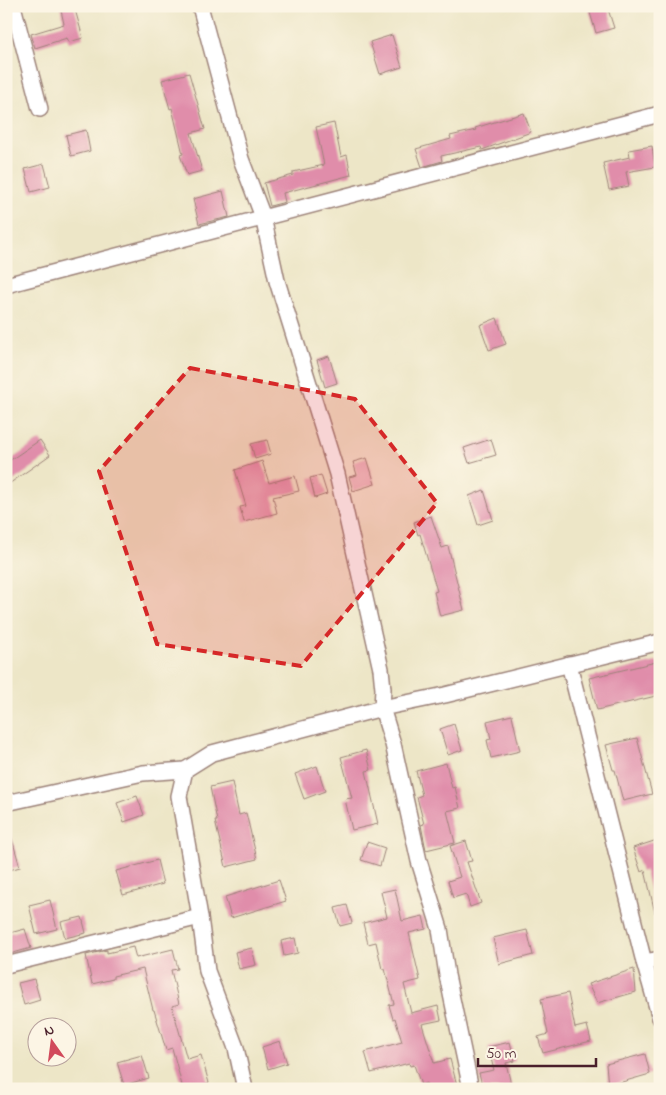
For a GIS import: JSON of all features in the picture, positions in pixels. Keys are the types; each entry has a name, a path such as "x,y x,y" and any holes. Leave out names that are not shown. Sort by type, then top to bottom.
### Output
{"street":[{"path":"13,6 40,109"},
{"path":"200,6 241,159 263,217 276,282 337,474 381,669 383,688 382,708 420,861 440,929 447,974 471,1089"},
{"path":"6,285 660,114"},
{"path":"6,804 143,773 186,770 212,753 382,708 445,695 660,642"},
{"path":"569,664 644,962 660,1018"},
{"path":"186,770 179,796 200,917 207,971 236,1048 245,1089"},
{"path":"6,965 200,917"},
{"path":"644,962 660,959"}],"highlighted area":[{"path":"190,368 355,399 437,503 301,666 157,644 99,471"}],"building":[{"path":"60,6 74,6 83,38 69,42 67,38 35,48 31,34 64,24"},
{"path":"588,6 607,6 614,28 596,33"},
{"path":"392,35 402,67 380,74 370,42"},
{"path":"189,73 205,129 191,133 202,171 187,175 180,155 183,154 172,108 170,109 162,80"},
{"path":"524,113 531,132 482,150 481,147 441,156 442,161 422,167 416,149 451,139 450,136 476,130 475,128"},
{"path":"334,123 341,157 347,155 351,175 283,193 285,202 270,206 264,183 293,175 293,172 324,165 316,127"},
{"path":"86,130 90,151 71,156 66,135"},
{"path":"652,146 655,167 626,172 629,186 609,190 603,163 630,157 629,150"},
{"path":"44,164 50,187 31,192 25,169"},
{"path":"223,191 229,217 199,224 193,199"},
{"path":"497,318 506,344 489,350 480,325"},
{"path":"329,356 337,383 325,387 317,360"},
{"path":"491,439 496,455 469,463 464,448"},
{"path":"40,440 50,455 6,486 6,463"},
{"path":"267,440 271,454 255,459 251,444"},
{"path":"367,458 375,484 353,491 349,477 357,475 353,462"},
{"path":"262,461 269,483 295,476 299,491 273,497 277,513 244,522 240,507 246,506 235,470"},
{"path":"321,475 327,494 315,498 310,478"},
{"path":"484,490 493,520 478,525 469,496"},
{"path":"431,516 442,548 448,546 464,610 440,616 434,592 437,591 420,534 418,535 414,522"},
{"path":"660,661 660,695 597,710 589,678"},
{"path":"512,715 520,751 491,758 487,740 491,739 487,721"},
{"path":"454,724 462,750 448,755 440,729"},
{"path":"637,738 652,794 623,801 606,745"},
{"path":"366,750 371,770 366,771 378,824 352,830 345,799 352,798 341,757"},
{"path":"446,763 452,788 455,787 460,808 447,811 455,843 426,850 421,825 424,824 417,797 422,795 416,771"},
{"path":"317,766 325,791 304,799 295,774"},
{"path":"232,782 239,815 246,813 257,859 226,867 215,821 217,821 210,787"},
{"path":"137,796 144,815 124,822 117,803"},
{"path":"6,832 10,832 20,867 6,871"},
{"path":"660,839 660,912 655,913 645,870 641,872 633,848"},
{"path":"466,841 472,861 467,862 481,903 470,907 466,894 453,898 448,881 460,877 450,846"},
{"path":"367,842 385,848 380,866 361,860"},
{"path":"157,860 163,884 123,895 116,871"},
{"path":"279,880 286,901 231,918 225,897"},
{"path":"395,889 402,921 423,916 426,929 409,933 420,980 404,984 411,1013 438,1006 441,1020 422,1024 434,1063 450,1059 458,1089 428,1089 426,1083 421,1085 414,1065 410,1066 409,1063 371,1073 365,1052 402,1042 389,1005 394,1004 385,969 382,969 376,942 368,944 363,923 387,917 381,892"},
{"path":"50,900 57,929 36,934 29,905"},
{"path":"347,905 352,923 340,926 335,908"},
{"path":"82,917 86,933 65,938 61,922"},
{"path":"25,929 31,948 6,955 6,934"},
{"path":"527,930 533,955 499,964 493,938"},
{"path":"295,938 298,953 284,956 281,941"},
{"path":"133,947 136,958 173,949 178,969 171,970 179,1004 172,1006 187,1059 201,1055 209,1083 203,1085 205,1089 183,1089 172,1048 166,1050 153,1010 143,969 113,976 113,979 92,984 86,955 107,950 107,953"},
{"path":"252,948 256,965 239,969 235,952"},
{"path":"634,969 636,992 597,1003 588,984"},
{"path":"34,979 40,1000 24,1005 18,983"},
{"path":"568,993 575,1028 587,1025 591,1041 543,1053 538,1037 548,1034 541,999"},
{"path":"280,1041 287,1063 268,1069 262,1047"},
{"path":"510,1042 515,1061 506,1063 512,1089 483,1089 479,1073 494,1070 488,1047"},
{"path":"645,1054 650,1074 608,1086 606,1064"},
{"path":"142,1055 149,1078 124,1085 117,1062"}]}
